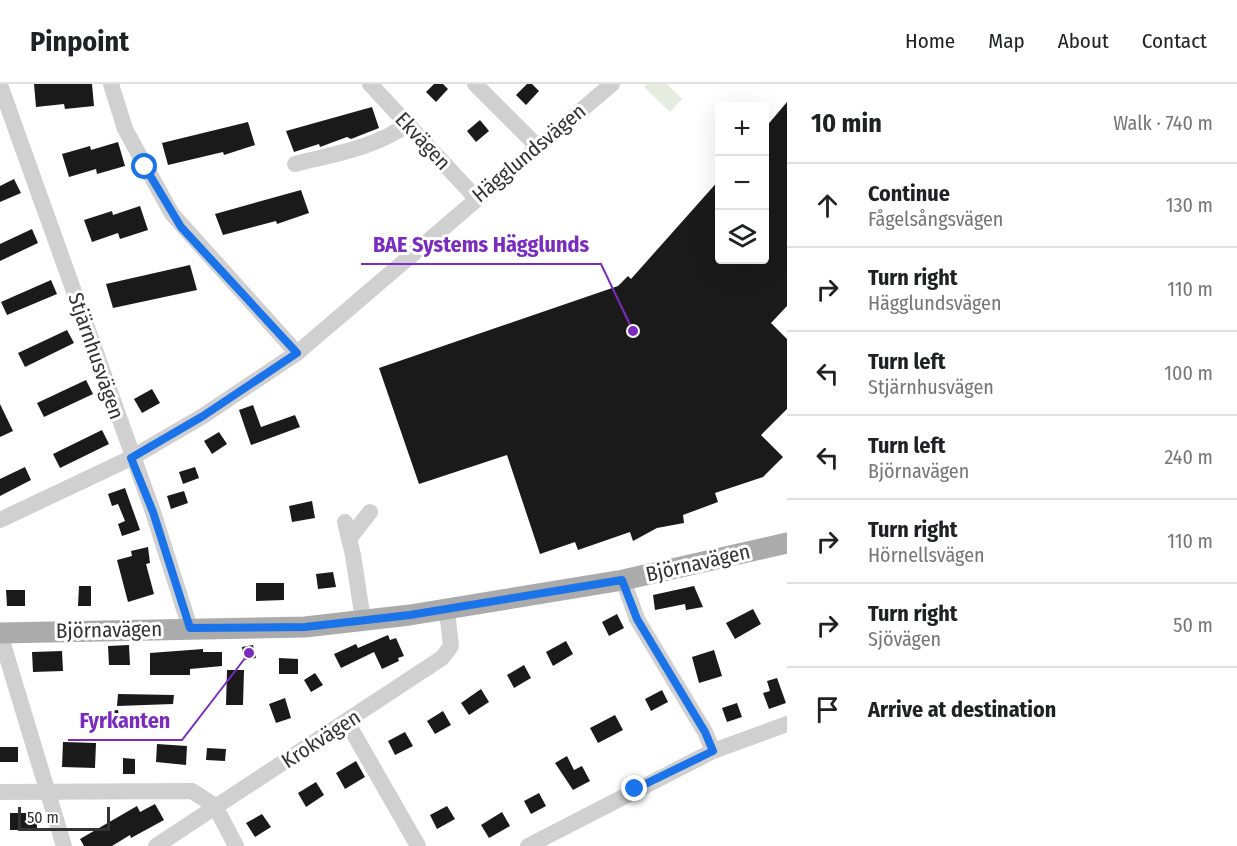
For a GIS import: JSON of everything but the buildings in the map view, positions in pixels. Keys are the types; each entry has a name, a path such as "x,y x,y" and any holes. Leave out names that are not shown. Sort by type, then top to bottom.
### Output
{"main road":[{"name":"Björnavägen","path":"0,633 305,627 447,611 622,580 786,545"}],"street":[{"path":"111,84 125,129 172,214 297,353"},
{"name":"Ekvägen","path":"370,84 476,198"},
{"path":"475,84 538,147"},
{"name":"Hägglundsvägen","path":"0,520 131,458 203,416 297,353 612,84"},
{"name":"Stjärnhusvägen","path":"0,85 131,458 153,512 190,628"},
{"path":"295,164 359,148 383,139 408,124"},
{"path":"349,539 370,512"},
{"path":"345,522 363,620"},
{"path":"622,580 637,619 705,732 713,751"},
{"name":"Krokvägen","path":"159,845 446,654 452,639 447,611"},
{"path":"0,633 64,846"},
{"path":"347,722 418,846"},
{"path":"528,846 713,751 787,724"},
{"path":"0,792 192,791 215,806 236,846"}],"shaded area":[{"path":"647,84 667,84 682,99 670,112 644,87"}],"place":[{"name":"BAE Systems Hägglunds","path":"633,331"},
{"name":"Fyrkanten","path":"249,653"}],"route":[{"path":"145,167 181,227 297,353 203,416 131,458 153,512 190,628 305,627 447,611 622,580 637,619 705,732 713,751 635,789"}]}
